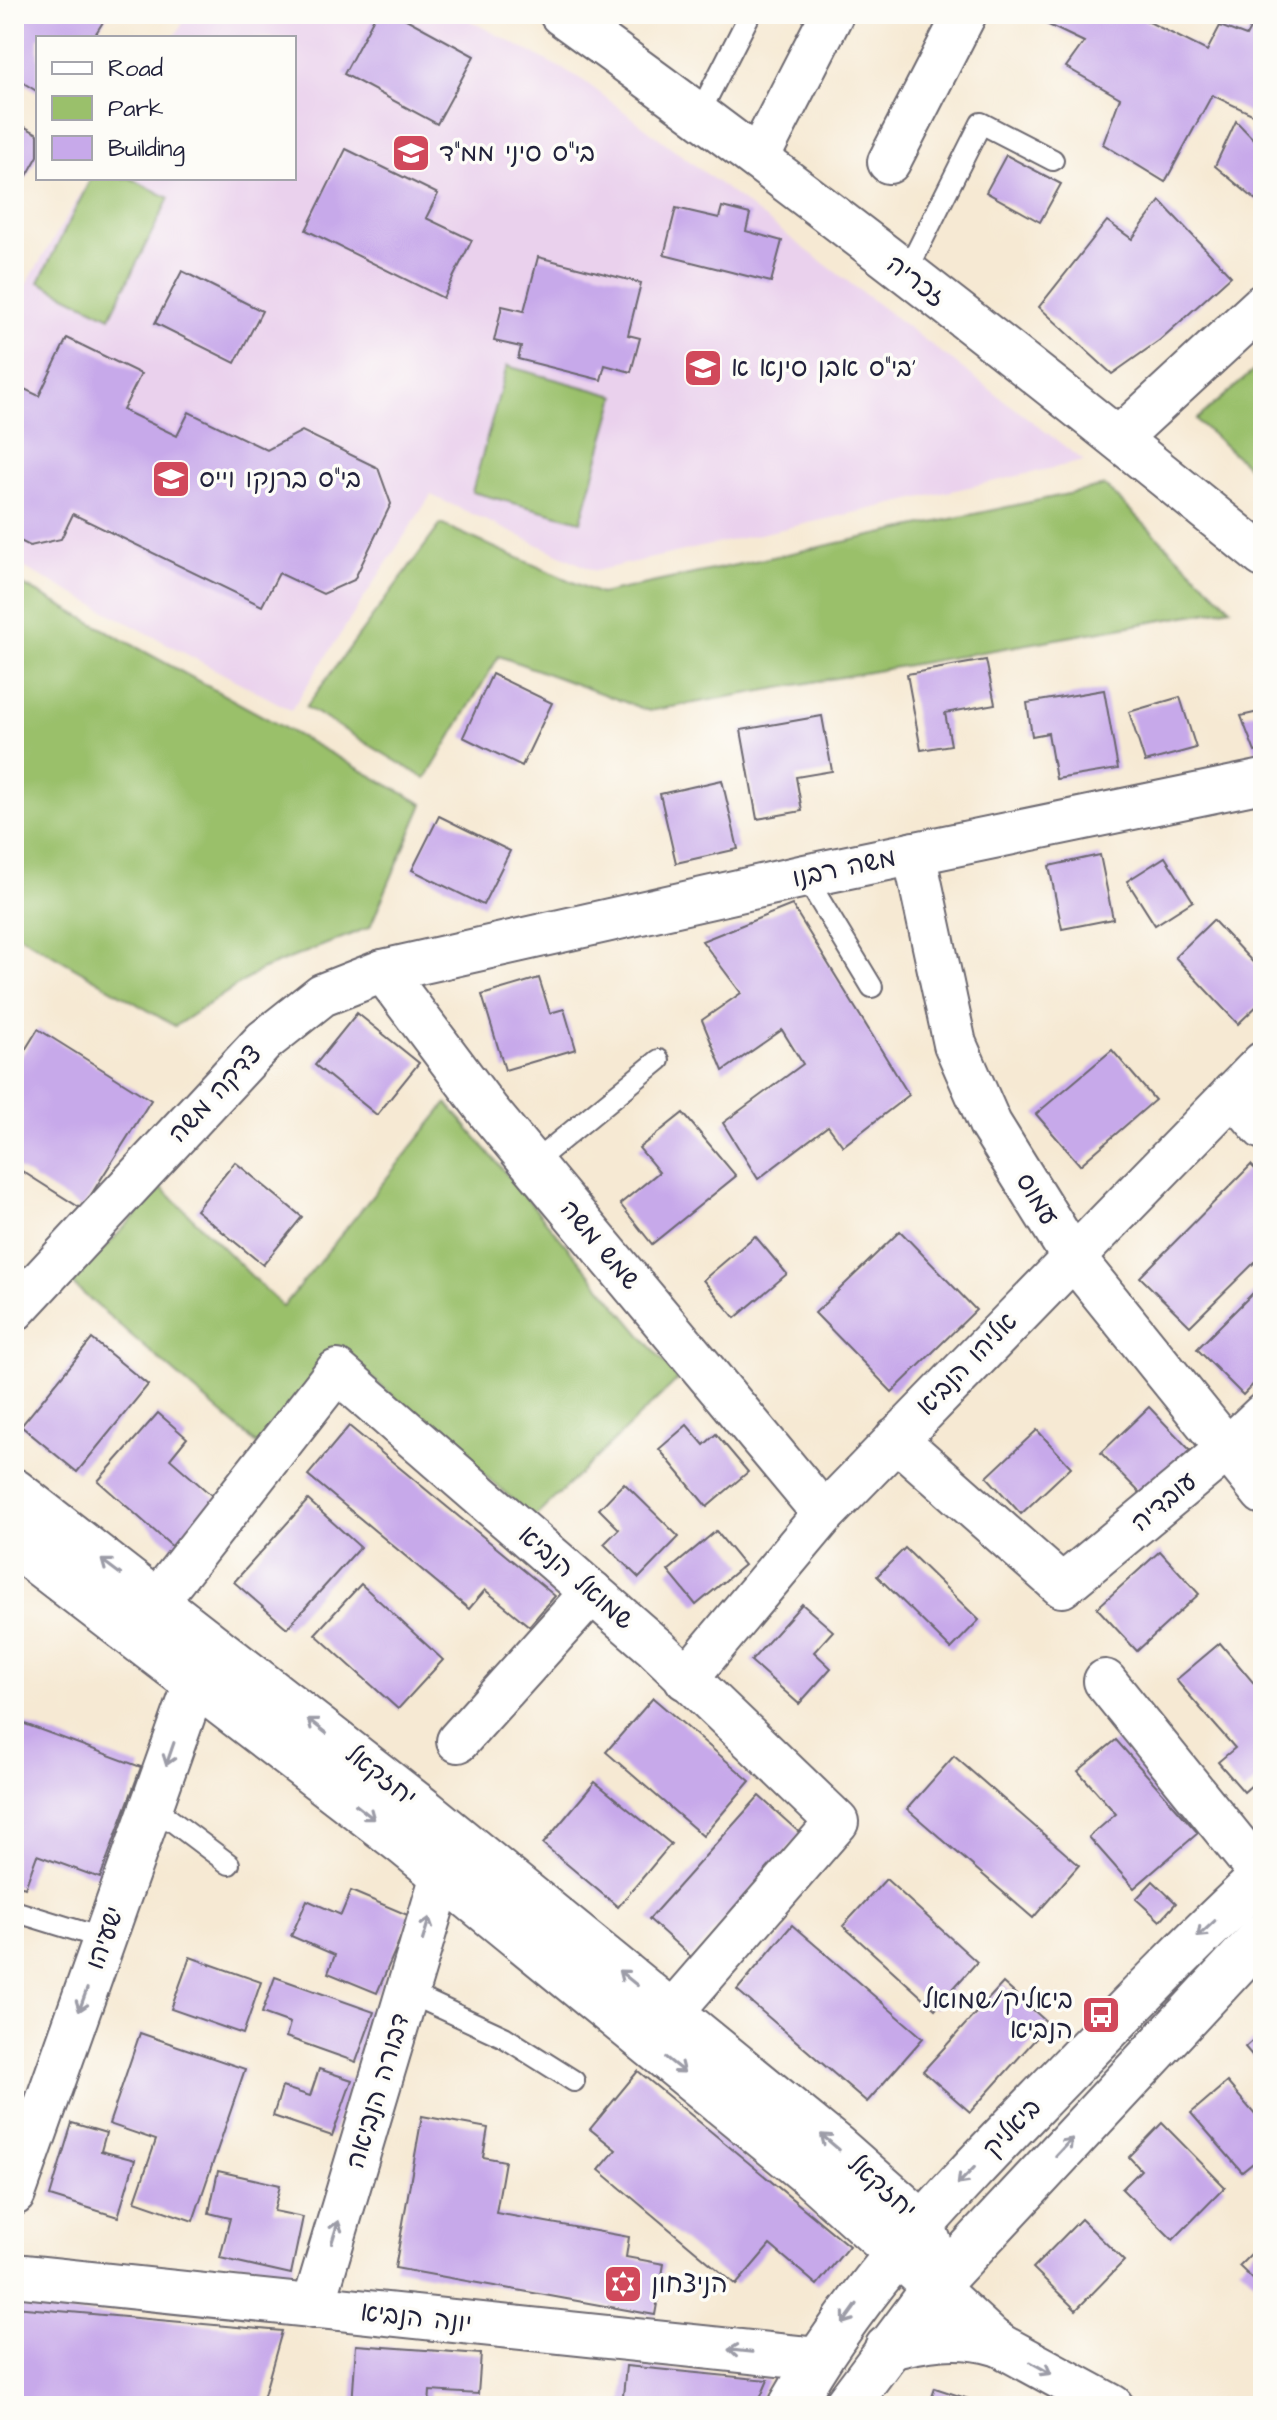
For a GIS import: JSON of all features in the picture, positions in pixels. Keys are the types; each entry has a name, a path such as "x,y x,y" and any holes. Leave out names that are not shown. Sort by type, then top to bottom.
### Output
{"street":[{"name":"זכריה","path":"561,14 758,158 1119,438 1263,556"},
{"path":"758,158 832,14"},
{"path":"889,162 965,14"},
{"path":"1119,438 1263,305"},
{"name":"משה רבנו","path":"426,964 805,876 1263,781"},
{"name":"עמוס","path":"914,853 955,1044 990,1124 1072,1256 1263,1493"},
{"name":"צדקה משה","path":"23,1297 264,1041 322,995 383,971 426,964"},
{"name":"שמש משה","path":"383,971 451,1064 532,1164 824,1514"},
{"name":"אליהו הנביא","path":"686,1679 824,1514 1263,1063"},
{"path":"1233,1093 1263,1128"},
{"name":"שמואל הנביא","path":"156,1602 337,1371 592,1592 837,1822 671,2013"},
{"name":"עובדיה","path":"896,1439 1062,1586 1226,1450 1263,1415"},
{"name":"יחזקאל","path":"14,1491 426,1812 835,2146 909,2237 935,2287"},
{"name":"יחזקאל","path":"14,1544 196,1681 442,1875 798,2165 909,2237"},
{"path":"458,1741 592,1592"},
{"name":"ישעיהו","path":"14,2194 196,1681"},
{"name":"ביאליק","path":"791,2406 817,2359 909,2237 1183,1950 1263,1877 1105,1681"},
{"name":"דבורה הנביאה","path":"313,2307 442,1875"},
{"name":"ביאליק","path":"846,2406 935,2287 1263,1935"},
{"name":"יונה הנביא","path":"14,2275 817,2359"},
{"path":"935,2287 996,2343"},
{"path":"887,2348 933,2338 977,2337 996,2343 1112,2406"}],"lane":[{"path":"699,114 750,14"},
{"path":"906,273 981,123 1053,160"},
{"path":"805,876 872,987"},
{"path":"532,1164 659,1060"},
{"path":"152,1806 229,1864"},
{"path":"14,1911 105,1939"},
{"path":"407,1992 504,2037 574,2081"}],"shaded area":[{"path":"188,14 457,14 580,78 1084,461 595,571 431,495 291,710 14,562 14,305 89,180 296,180 296,36 175,36"}],"green space":[{"path":"90,180 134,180 169,198 110,317 39,282"},
{"path":"1263,363 1263,480 1196,420"},
{"path":"507,366 616,396 581,521 472,492"},
{"path":"1105,486 1231,608 649,711 499,656 426,779 306,707 441,524 600,594"},
{"path":"14,580 423,804 370,927 261,970 175,1026 14,932"},
{"path":"447,1103 678,1379 534,1518 337,1348 260,1447 71,1283 162,1188 283,1307"}],"building":[{"path":"24,14 108,14 94,36 36,36 36,91 14,77 14,30"},
{"path":"376,14 397,14 474,56 437,124 344,74"},
{"path":"1043,14 1133,14 1207,51 1220,26 1246,36 1258,14 1263,14 1263,98 1256,116 1212,95 1165,182 1103,144 1120,98 1066,67 1084,42 1040,21"},
{"path":"14,121 36,133 36,160 14,199"},
{"path":"1236,121 1258,144 1263,137 1263,206 1215,166"},
{"path":"346,149 438,194 426,218 472,240 443,298 306,230"},
{"path":"1006,155 1061,184 1040,222 986,192"},
{"path":"1160,201 1231,276 1160,340 1112,374 1039,307 1107,221 1132,239"},
{"path":"722,207 750,214 746,231 782,241 771,282 664,255 676,208 719,218"},
{"path":"538,257 641,283 628,335 640,338 631,372 605,365 601,380 518,359 521,347 494,341 502,306 524,311"},
{"path":"182,271 262,311 235,363 155,323"},
{"path":"67,338 141,374 123,410 177,436 189,412 267,450 302,431 378,468 391,504 354,580 323,594 279,573 262,606 73,514 61,539 30,546 14,538 14,384 39,396"},
{"path":"986,660 995,704 945,713 951,745 921,750 907,674"},
{"path":"1263,669 1263,691 1262,691 1257,675"},
{"path":"492,674 552,703 522,766 463,737"},
{"path":"1104,690 1118,769 1056,779 1048,733 1032,736 1027,703"},
{"path":"1180,697 1196,748 1145,762 1129,712"},
{"path":"1263,711 1263,750 1255,752 1241,716"},
{"path":"822,716 832,771 796,777 802,811 757,819 741,730"},
{"path":"722,780 738,849 676,863 660,794"},
{"path":"439,816 510,851 483,905 412,870"},
{"path":"1100,855 1113,919 1062,929 1049,866"},
{"path":"1165,857 1193,901 1155,925 1127,881"},
{"path":"792,905 909,1095 843,1146 828,1126 758,1179 723,1123 803,1064 782,1030 723,1071 702,1020 741,993 702,941"},
{"path":"1213,920 1263,973 1263,1000 1238,1024 1175,957"},
{"path":"539,978 550,1013 564,1009 576,1049 505,1070 482,995"},
{"path":"357,1013 419,1063 377,1115 315,1065"},
{"path":"38,1029 151,1100 82,1209 14,1166 14,1068"},
{"path":"1112,1050 1155,1100 1080,1165 1036,1114"},
{"path":"683,1113 736,1176 652,1244 620,1204 659,1172 639,1148"},
{"path":"235,1162 302,1217 263,1265 196,1210"},
{"path":"1251,1165 1263,1177 1263,1254 1190,1326 1140,1277"},
{"path":"900,1231 976,1310 892,1392 815,1313"},
{"path":"755,1236 787,1274 735,1318 703,1280"},
{"path":"1263,1283 1263,1374 1243,1395 1197,1349"},
{"path":"92,1339 148,1385 77,1472 21,1426"},
{"path":"1149,1407 1190,1450 1142,1495 1101,1453"},
{"path":"158,1413 187,1438 170,1459 218,1501 175,1549 98,1481"},
{"path":"687,1425 704,1445 716,1434 748,1472 707,1507 659,1449"},
{"path":"349,1426 555,1596 529,1626 485,1590 469,1609 308,1475"},
{"path":"1037,1430 1071,1467 1021,1514 987,1477"},
{"path":"624,1483 679,1537 639,1578 604,1544 619,1529 599,1509"},
{"path":"308,1500 360,1547 287,1628 234,1582"},
{"path":"716,1531 744,1565 696,1605 668,1571"},
{"path":"905,1548 979,1620 951,1649 877,1576"},
{"path":"1160,1551 1199,1594 1137,1651 1097,1608"},
{"path":"361,1584 443,1660 398,1709 315,1634"},
{"path":"802,1604 833,1631 814,1652 831,1668 799,1704 751,1661"},
{"path":"1220,1643 1263,1694 1263,1775 1244,1792 1218,1762 1235,1748 1176,1680"},
{"path":"653,1698 750,1781 703,1836 606,1752"},
{"path":"14,1720 141,1767 100,1878 37,1855 25,1888 14,1884"},
{"path":"1116,1740 1198,1833 1134,1888 1089,1837 1116,1814 1078,1771"},
{"path":"954,1756 1079,1865 1033,1918 907,1809"},
{"path":"595,1782 671,1844 618,1907 543,1844"},
{"path":"759,1796 801,1834 691,1957 649,1919"},
{"path":"886,1879 977,1962 935,2009 843,1926"},
{"path":"1153,1881 1176,1903 1160,1921 1136,1899"},
{"path":"351,1891 410,1916 377,1993 328,1973 335,1955 291,1936 307,1900 341,1915"},
{"path":"792,1925 923,2038 867,2102 737,1990"},
{"path":"190,1957 261,1982 243,2034 171,2009"},
{"path":"275,1977 374,2012 356,2062 286,2037 290,2023 262,2013"},
{"path":"1003,1983 1049,2024 970,2112 923,2071"},
{"path":"1263,2031 1263,2068 1245,2047"},
{"path":"140,2033 245,2069 193,2221 135,2201 156,2140 109,2124"},
{"path":"319,2069 352,2080 332,2136 273,2116 282,2087 310,2096"},
{"path":"638,2071 849,2246 817,2285 770,2245 736,2285 599,2170 616,2150 590,2129"},
{"path":"1227,2082 1263,2124 1263,2155 1242,2172 1191,2113"},
{"path":"422,2116 488,2128 483,2157 505,2161 496,2213 629,2237 626,2257 664,2264 655,2315 395,2268"},
{"path":"72,2123 106,2133 101,2151 135,2160 118,2217 50,2196"},
{"path":"1162,2123 1225,2187 1173,2240 1122,2189 1141,2170 1129,2157"},
{"path":"218,2171 280,2185 274,2211 303,2217 291,2274 220,2258 230,2218 209,2213"},
{"path":"1081,2219 1124,2261 1076,2310 1033,2268"},
{"path":"1263,2242 1263,2289 1239,2266"},
{"path":"14,2307 282,2331 261,2406 14,2406"},
{"path":"356,2345 481,2354 478,2394 430,2391 429,2406 352,2406"},
{"path":"626,2366 768,2380 757,2406 622,2406"},
{"path":"935,2388 987,2405 987,2406 929,2406"}],"place":[{"name":"בי\"ס סיני ממ\"ד","path":"411,153"},
{"name":"בי\"ס אבן סינא א'","path":"703,368"},
{"name":"בי\"ס ברנקו וייס","path":"171,479"},
{"name":"ביאליק/שמואל הנביא","path":"1101,2015"},
{"name":"הניצחון","path":"623,2284"}]}
